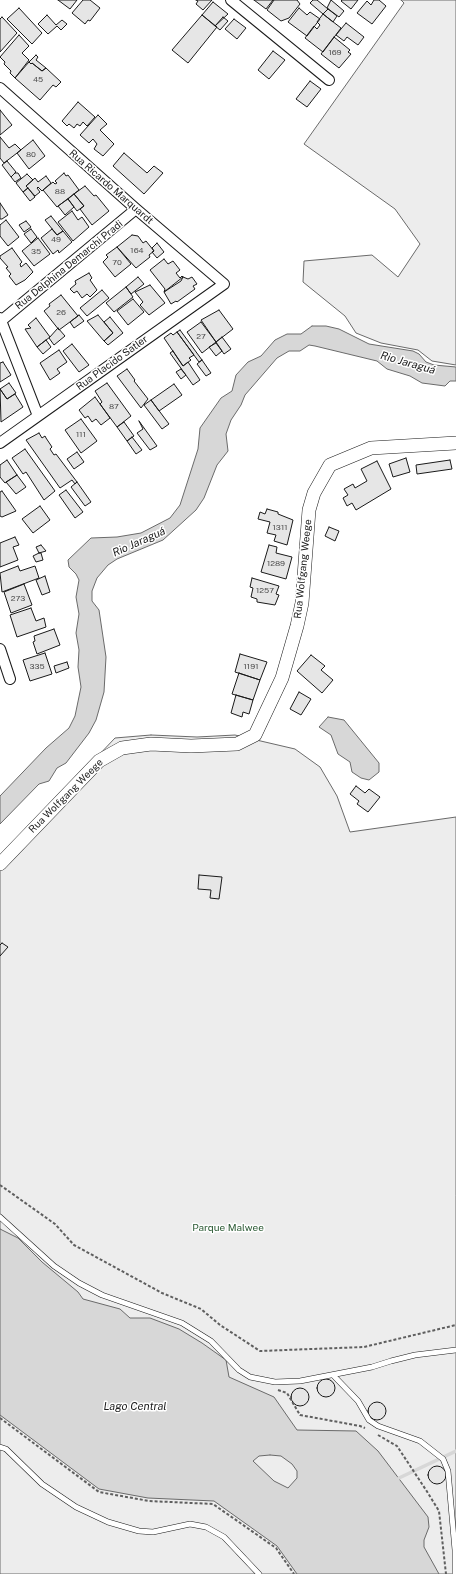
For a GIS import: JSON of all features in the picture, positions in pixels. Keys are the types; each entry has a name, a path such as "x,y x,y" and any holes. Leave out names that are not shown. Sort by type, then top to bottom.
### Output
{"street":[{"path":"231,0 329,80"},
{"name":"Rua Ricardo Marquardt","path":"0,88 136,209 224,284"},
{"name":"Rua Delphina Demarchi Pradi","path":"1,319 136,209"},
{"name":"Rua Placido Satler","path":"0,443 224,284"},
{"path":"1,319 38,416"},
{"name":"Rua Wolfgang Weege","path":"0,864 99,761 122,748 151,744 191,746 237,744 255,735 282,678 297,626 302,603 310,510 314,493 330,465 371,448 456,443"},
{"path":"0,649 10,679"}],"lane":[{"path":"0,1217 54,1266 79,1283 102,1295 182,1323 197,1331 211,1341 244,1374 275,1382 333,1375 372,1367 391,1360 415,1355 456,1350"},
{"path":"333,1375 358,1401 369,1420 378,1426 420,1441 443,1459 448,1471 455,1550 455,1574"},
{"path":"0,1446 6,1449 42,1484 76,1507 108,1522 139,1531 153,1532 190,1524 206,1527 224,1537 258,1574"}],"path":[{"path":"0,1185 56,1224 74,1245 162,1293 201,1309 220,1325 260,1351 364,1347 456,1325"},
{"path":"0,1418 99,1492 149,1501 213,1504 276,1548 294,1574"}],"shaded area":[{"path":"401,0 456,0 456,365 432,361 418,350 381,343 356,333 345,316 303,282 304,261 372,255 398,277 420,244 395,209 304,144 404,3"},
{"name":"Parque Malwee","path":"151,735 197,737 235,735 295,749 320,767 337,796 350,832 456,817 456,1574 0,1574 0,859 115,738"}],"water":[{"name":"Rio Jaraguá","path":"312,326 326,326 339,329 369,344 413,351 419,354 426,362 434,365 456,367 456,381 450,381 445,386 422,383 410,376 387,369 377,361 309,345 300,351 289,351 277,358 245,395 241,405 231,420 226,434 228,451 217,465 204,498 196,510 163,540 117,559 108,565 97,578 92,591 92,601 99,610 106,657 104,692 96,720 89,733 66,763 57,768 49,781 39,784 0,824 0,796 46,748 69,728 75,716 81,687 78,667 79,650 76,633 79,614 76,597 79,580 76,574 69,567 68,560 91,538 117,537 141,533 170,518 180,505 198,449 200,428 221,398 232,391 236,375 248,362 261,356 275,340 287,334 301,334"},
{"path":"328,717 344,720 379,763 379,772 369,780 361,778 352,772 350,762 338,754 331,735 319,727"},
{"name":"Lago Central","path":"0,1229 18,1238 42,1262 78,1292 83,1299 120,1309 130,1318 150,1318 179,1329 202,1343 226,1360 229,1377 274,1397 297,1430 356,1431 378,1451 428,1517 429,1527 424,1540 424,1547 439,1574 297,1574 277,1546 214,1501 148,1498 99,1489 0,1415","holes":["259,1456 281,1456 292,1464 297,1471 297,1478 288,1488 274,1481 253,1461"]}],"building":[{"path":"58,0 77,0 70,9"},
{"path":"83,0 90,0 100,8 90,21 88,20 85,24 72,13"},
{"path":"196,0 212,0 203,10 196,4 198,1"},
{"path":"254,0 273,0 266,9"},
{"path":"274,0 297,0 300,4 289,18 281,21 267,10"},
{"path":"313,0 317,0 328,9 323,14 310,3"},
{"path":"331,0 344,11 339,17 327,8"},
{"path":"358,0 351,9 341,1"},
{"path":"374,0 379,0 386,6 372,24 357,13 367,1 371,5"},
{"path":"213,2 228,14 215,26 202,15"},
{"path":"19,8 42,33 32,44 7,19"},
{"path":"299,8 307,15 310,12 320,19 307,36 288,22"},
{"path":"328,9 337,16 333,22 323,14"},
{"path":"323,14 341,28 323,52 305,38 314,26 317,29 320,25 317,22"},
{"path":"47,15 56,25 62,20 67,24 61,30 57,26 48,34 38,24"},
{"path":"202,15 217,27 188,63 172,50"},
{"path":"2,17 17,33 0,52 0,19"},
{"path":"223,17 228,21 220,30 215,26"},
{"path":"234,19 246,28 237,39 225,29"},
{"path":"346,23 364,37 358,45 347,37 344,41 336,35"},
{"path":"19,35 29,46 22,53 29,60 15,78 0,57"},
{"path":"334,37 350,50 348,52 351,54 339,68 321,54"},
{"path":"273,51 285,60 269,79 258,70"},
{"path":"36,55 38,57 36,60 46,68 42,71 29,62"},
{"path":"29,62 42,71 46,68 61,82 56,87 53,85 40,100 15,78"},
{"path":"310,81 321,89 307,107 296,99"},
{"path":"78,102 95,117 87,126 83,122 80,126 77,124 74,128 69,124 67,126 62,121"},
{"path":"0,110 12,125 0,135"},
{"path":"98,115 107,124 100,130 114,144 103,156 94,149 97,144 93,139 89,143 80,135"},
{"path":"0,137 9,148 15,144 21,150 4,163 0,158"},
{"path":"33,140 45,156 29,169 17,153"},
{"path":"124,153 147,173 154,166 163,173 144,194 113,166"},
{"path":"7,161 16,172 11,177 2,165"},
{"path":"15,173 18,173 21,178 15,182 11,177"},
{"path":"64,173 66,176 68,175 79,190 57,207 43,190 53,182 55,184 57,183 55,181"},
{"path":"27,174 33,180 26,186 28,188 23,192 16,183"},
{"path":"46,176 51,183 42,191 38,187 37,188 40,192 35,196 26,186 35,178 38,182"},
{"path":"85,186 94,196 96,195 109,211 92,225 80,209 84,206 74,194"},
{"path":"28,188 35,197 30,201 23,192"},
{"path":"74,194 84,206 77,211 68,199"},
{"path":"68,199 74,207 65,215 58,206"},
{"path":"0,203 8,215 2,219 0,219"},
{"path":"72,211 78,220 82,217 89,227 73,241 58,222"},
{"path":"51,216 63,231 57,235 45,220"},
{"path":"6,220 19,237 8,246 0,236 0,225"},
{"path":"26,221 31,227 24,232 19,225"},
{"path":"31,229 37,237 31,243 24,234"},
{"path":"52,229 57,235 63,231 72,242 59,253 58,250 53,254 41,238"},
{"path":"132,235 138,236 143,243 146,241 154,251 149,255 150,257 136,268 117,247"},
{"path":"38,238 50,254 34,266 22,251"},
{"path":"157,243 164,252 157,258 152,252 154,251 152,248"},
{"path":"117,247 131,264 115,277 103,262 108,257 106,255"},
{"path":"12,248 22,262 20,264 21,267 26,263 33,272 25,280 16,285 9,276 11,274 6,268 8,267 0,258 0,256"},
{"path":"164,259 168,264 173,261 180,270 176,273 180,278 182,276 183,277 164,292 165,289 150,270"},
{"path":"89,273 92,278 90,280 97,290 90,297 87,294 82,298 77,291 74,293 70,289 76,284 75,281"},
{"path":"138,277 144,284 131,294 126,287"},
{"path":"183,277 188,279 192,277 197,284 193,286 195,289 177,302 176,301 171,304 164,292 181,281"},
{"path":"150,285 165,303 149,315 140,305 143,302 135,292"},
{"path":"126,287 133,297 114,312 106,303"},
{"path":"102,290 109,298 87,316 80,308"},
{"path":"61,295 78,316 59,330 44,311 50,306 49,304"},
{"path":"133,299 144,312 128,325 117,311"},
{"path":"219,310 233,329 216,342 201,320"},
{"path":"79,315 84,321 74,328 70,322"},
{"path":"98,315 113,333 104,341 87,321"},
{"path":"110,317 123,333 108,345 104,341 113,333 104,322"},
{"path":"36,318 50,337 37,347 25,329 31,328 28,325"},
{"path":"201,322 216,342 202,353 187,332"},
{"path":"58,328 65,336 54,345 49,338"},
{"path":"180,330 202,360 199,362 177,332"},
{"path":"177,332 194,355 189,358 191,360 183,366 164,338 171,333 173,335"},
{"path":"222,337 231,349 224,354 216,342"},
{"path":"46,340 51,347 43,354 37,347"},
{"path":"216,343 222,351 216,356 209,347"},
{"path":"72,344 89,365 79,372 63,351"},
{"path":"59,350 67,362 57,369 60,373 50,380 40,363"},
{"path":"173,351 183,366 188,362 200,380 193,385 170,353"},
{"path":"202,360 211,373 206,376 197,364"},
{"path":"3,362 11,375 0,382 0,363"},
{"path":"127,369 148,399 141,408 117,376"},
{"path":"181,369 186,375 181,379 176,372"},
{"path":"9,383 16,393 7,399 0,389"},
{"path":"107,383 131,416 117,427 100,404 102,402 95,391"},
{"path":"174,384 182,395 159,411 151,400"},
{"path":"0,389 7,399 15,394 23,407 1,422"},
{"path":"95,397 110,418 101,425 96,419 92,422 88,416 85,418 79,410"},
{"path":"151,400 169,424 162,429 144,405"},
{"path":"81,419 97,441 81,453 65,430"},
{"path":"139,421 157,446 150,450 137,433 143,429"},
{"path":"124,422 134,436 127,441 117,427"},
{"path":"39,433 42,438 45,436 52,447 50,449 54,455 56,454 77,482 75,484 72,480 60,488 26,440"},
{"path":"132,437 142,450 136,454 127,441"},
{"path":"25,449 55,491 44,500 26,472 23,474 12,458"},
{"path":"77,452 84,462 74,469 67,459"},
{"path":"406,458 410,472 393,477 389,464"},
{"path":"7,460 17,475 5,483 0,477 0,465"},
{"path":"450,460 452,469 417,474 416,465"},
{"path":"377,461 391,489 356,510 352,503 347,506 343,498 348,495 344,489 353,484 355,488 367,481 361,469"},
{"path":"17,475 26,487 16,494 6,482"},
{"path":"77,482 91,502 85,506 71,487"},
{"path":"66,490 83,512 75,518 59,495"},
{"path":"2,491 16,511 2,517 0,516 0,492"},
{"path":"40,506 50,520 33,533 22,519"},
{"path":"267,509 278,512 278,514 293,520 287,545 274,541 276,535 267,533 270,522 258,519 260,512 265,514"},
{"path":"329,527 339,531 335,541 325,536"},
{"path":"15,537 19,545 13,547 18,560 0,567 0,543"},
{"path":"41,545 46,551 39,553 36,547"},
{"path":"269,545 277,547 276,553 292,557 286,579 261,572"},
{"path":"41,553 43,560 36,562 33,556"},
{"path":"18,566 20,571 35,566 39,578 2,592 0,573"},
{"path":"45,576 50,592 42,595 36,580"},
{"path":"252,578 279,586 276,594 279,595 275,605 257,602 257,599 251,597 253,588 250,587"},
{"path":"24,584 32,605 11,613 4,592"},
{"path":"31,608 36,621 44,618 46,627 17,637 10,615"},
{"path":"54,629 60,645 37,654 33,642 35,641 34,636"},
{"path":"45,653 52,674 30,681 23,660"},
{"path":"240,654 267,662 260,680 235,672"},
{"path":"311,655 325,666 321,670 333,680 322,693 297,671"},
{"path":"67,662 69,668 56,673 54,666"},
{"path":"239,673 260,680 253,700 232,694"},
{"path":"299,692 311,699 301,715 290,709"},
{"path":"236,695 253,700 249,714 243,712 242,717 231,713"},
{"path":"356,786 365,793 369,789 380,797 368,812 357,804 359,801 350,794"},
{"path":"199,875 222,877 219,899 210,898 211,890 198,889"},
{"path":"2,943 8,947 0,956 0,945"},
{"path":"326,1379 330,1380 334,1384 334,1392 330,1396 326,1397 322,1396 318,1392 317,1388 318,1384 322,1380"},
{"path":"300,1388 304,1389 308,1393 308,1401 304,1405 300,1406 296,1405 292,1401 291,1397 292,1393 296,1389"},
{"path":"377,1402 381,1403 385,1407 385,1415 381,1419 377,1420 373,1419 369,1415 368,1411 369,1407 373,1403"},
{"path":"437,1466 441,1467 445,1471 445,1479 441,1483 437,1484 433,1483 429,1479 428,1475 429,1471 433,1467"}],"waterway":[{"path":"399,1478 456,1451"}]}
